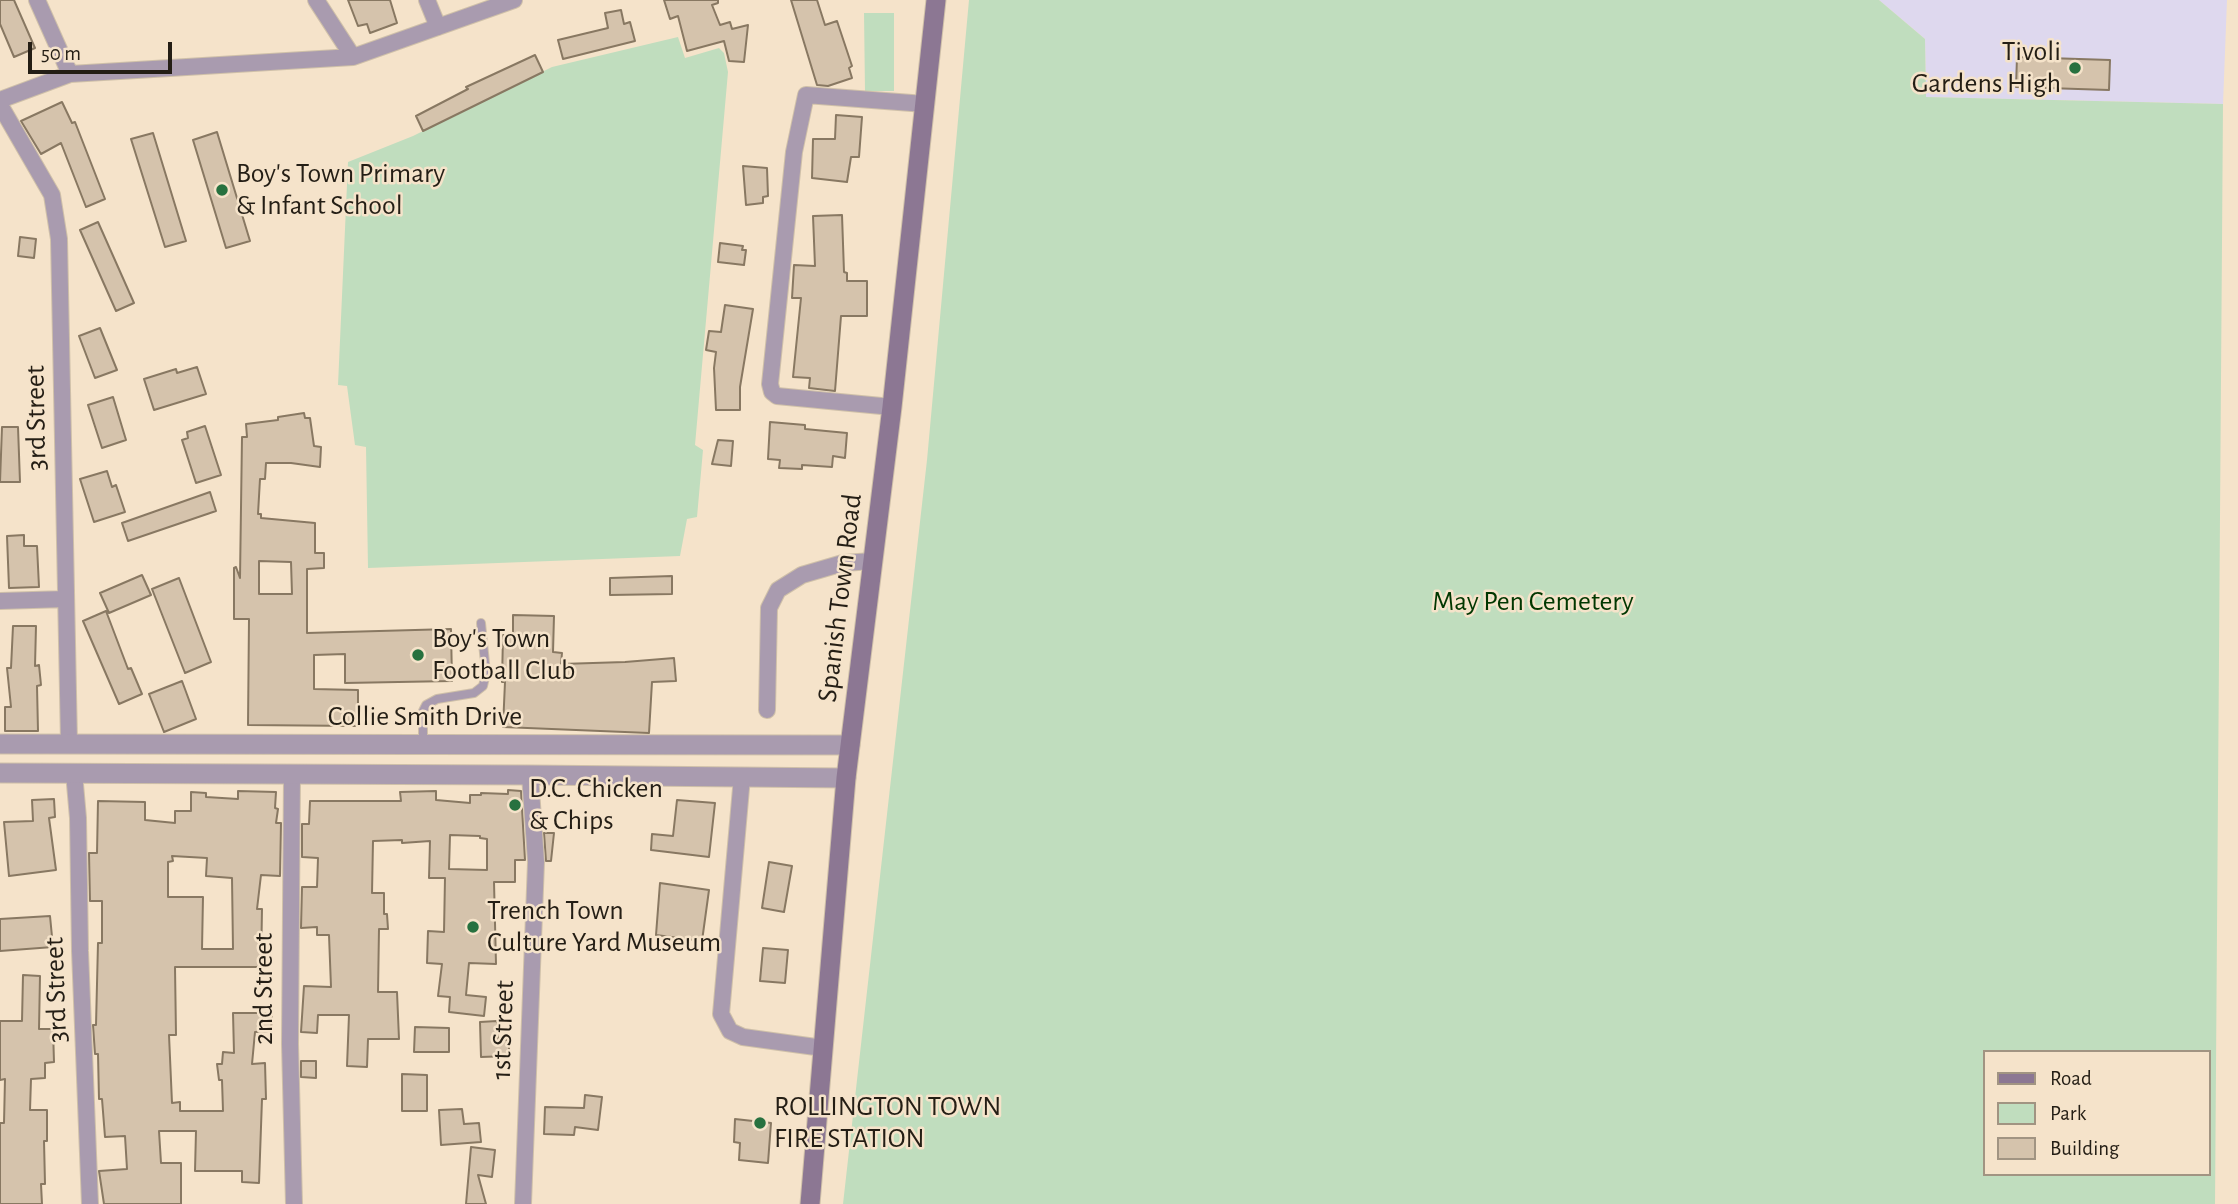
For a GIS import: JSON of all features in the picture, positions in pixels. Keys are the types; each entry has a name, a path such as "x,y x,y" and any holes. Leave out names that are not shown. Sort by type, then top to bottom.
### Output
{"main road":[{"name":"Spanish Town Road","path":"810,1204 846,778 892,407 936,0"}],"street":[{"path":"37,0 70,74"},
{"path":"316,0 353,57"},
{"path":"427,0 438,27"},
{"path":"0,100 70,74 353,57 514,0"},
{"path":"892,407 778,396 772,392 770,384 794,152 806,95 925,104"},
{"name":"3rd Street","path":"0,105 52,195 59,239 69,743"},
{"path":"767,710 769,608 778,590 802,575 843,563 873,561"},
{"path":"0,601 66,599"},
{"name":"Collie Smith Drive","path":"0,744 850,745"},
{"name":"Collie Smith Drive","path":"0,773 846,778"},
{"name":"3rd Street","path":"74,774 78,818 80,951 90,1204"},
{"name":"2nd Street","path":"292,774 290,1044 294,1204"},
{"name":"1st Street","path":"523,1204 537,862 530,775"},
{"path":"742,777 721,1014 730,1031 743,1037 823,1048"}],"lane":[{"path":"423,745 422,711 426,705 437,699 474,693 483,686 486,673 481,623"}],"shaded area":[{"name":"Tivoli Gardens High","path":"1879,0 2227,0 2223,104 1926,97 1925,39"}],"green space":[{"name":"May Pen Cemetery","path":"969,0 1879,0 1925,39 1926,97 2223,104 2215,1204 843,1204 927,460"},
{"path":"864,13 894,13 894,91 865,91"},
{"path":"678,37 685,58 719,48 724,53 728,72 695,445 703,450 697,517 687,519 680,556 368,568 366,447 355,445 347,386 338,385 348,162 413,136 552,67"}],"building":[{"path":"0,0 14,0 35,48 14,57 0,24"},
{"path":"348,0 390,0 397,23 370,33 367,24 358,26"},
{"path":"664,0 718,0 718,3 712,5 720,25 730,22 732,29 748,25 744,62 729,61 724,41 687,51 678,16 670,19"},
{"path":"791,0 817,0 825,25 837,21 852,66 849,68 852,78 828,86 817,85"},
{"path":"621,10 624,24 630,22 635,41 563,59 558,40 608,28 605,13"},
{"path":"535,55 543,72 423,131 416,116 468,89 466,87"},
{"path":"2017,57 2110,60 2109,90 2016,87"},
{"path":"62,102 72,123 75,122 105,199 86,207 61,143 41,154 21,121"},
{"path":"836,115 862,117 859,157 851,157 847,182 812,178 813,139 835,139"},
{"name":"Boy's Town Primary & Infant School","path":"217,132 250,241 226,248 193,140"},
{"name":"Boy's Town Primary & Infant School","path":"153,133 186,241 165,247 131,139"},
{"path":"743,166 767,168 768,196 763,197 763,203 746,205"},
{"path":"842,215 844,272 847,273 847,281 867,281 867,316 841,316 835,391 809,388 810,378 793,377 801,298 792,298 794,265 815,266 813,216"},
{"path":"98,222 134,303 116,311 80,230"},
{"path":"20,237 36,239 34,258 18,256"},
{"path":"720,243 743,246 742,250 746,250 744,265 718,262"},
{"path":"725,305 753,309 740,387 740,410 716,410 716,352 706,350 709,331 721,332"},
{"path":"100,328 117,370 95,378 79,336"},
{"path":"197,367 206,394 154,410 144,379 176,369 177,373"},
{"path":"113,397 126,440 102,448 88,405"},
{"path":"304,413 305,418 310,418 314,446 321,447 320,467 266,463 265,479 260,479 258,514 261,514 261,518 315,523 315,553 324,553 324,568 307,569 307,633 451,629 452,681 345,683 345,654 314,655 314,689 358,690 358,726 248,725 249,619 234,619 236,567 240,578 242,437 247,437 246,424 278,420 278,417","holes":["259,561 291,562 292,594 259,594"]},
{"path":"770,422 847,433 845,458 833,456 832,467 802,465 802,469 779,468 780,460 768,459"},
{"path":"205,426 221,475 196,483 182,440 188,438 187,432"},
{"path":"2,427 18,427 20,482 0,482"},
{"path":"718,440 733,441 731,466 712,464"},
{"path":"107,471 112,487 116,485 125,512 94,522 80,479"},
{"path":"210,492 216,511 128,541 122,523"},
{"path":"24,535 24,546 37,546 39,587 9,588 7,536"},
{"path":"142,575 151,595 109,613 100,593"},
{"path":"672,576 672,594 610,595 610,578"},
{"path":"179,578 211,662 185,673 152,589"},
{"path":"106,611 128,669 131,668 142,694 119,704 83,621"},
{"path":"513,615 554,616 553,652 562,653 561,664 674,658 676,681 652,682 649,733 503,727 503,635 513,635"},
{"path":"13,626 36,626 35,666 39,665 41,685 37,686 38,731 5,731 5,707 11,707 7,668 11,668"},
{"path":"182,681 196,719 164,732 149,694"},
{"path":"508,790 521,791 525,860 515,860 515,882 494,882 496,964 469,963 466,995 486,997 484,1016 449,1012 450,997 438,996 442,964 427,963 428,931 444,932 445,878 429,878 430,841 373,841 372,893 384,893 384,914 387,914 388,929 379,929 378,992 397,992 399,1039 368,1039 367,1067 347,1066 349,1015 318,1015 317,1033 301,1032 304,986 331,987 329,935 317,935 317,927 301,928 302,887 317,887 318,858 302,857 302,824 309,824 310,801 401,801 400,792 436,791 436,800 470,803 470,795 508,794","holes":["450,835 480,836 487,839 487,870 449,869"]},
{"path":"238,791 276,792 276,823 281,823 280,876 261,875 257,909 262,909 261,967 175,967 176,1035 169,1035 172,1103 180,1102 180,1111 223,1111 222,1080 219,1080 217,1064 222,1064 223,1052 234,1053 233,1013 272,1013 271,1031 255,1032 252,1064 265,1063 266,1099 262,1099 259,1183 242,1182 242,1171 195,1171 196,1131 159,1131 161,1163 181,1163 181,1204 104,1204 99,1171 127,1169 125,1136 105,1137 102,1099 99,1099 98,1054 95,1054 93,1025 96,1025 98,943 102,943 102,901 90,901 89,853 97,853 98,801 145,802 145,820 175,823 175,811 191,811 191,792 206,793 206,797 238,799","holes":["172,856 207,858 206,876 232,878 233,949 202,949 203,897 168,897 168,862 173,861"]},
{"path":"54,799 55,817 49,818 56,870 9,876 4,822 33,821 32,800"},
{"path":"677,800 715,803 709,857 651,850 652,834 673,836"},
{"path":"544,833 554,833 551,861 546,861"},
{"path":"769,862 792,866 784,912 762,908"},
{"path":"660,883 709,890 702,941 656,935"},
{"path":"50,916 53,947 0,951 0,919"},
{"path":"763,948 788,950 785,983 760,981"},
{"path":"23,975 40,976 39,1029 53,1029 54,1062 45,1063 45,1078 31,1079 30,1110 47,1110 47,1141 44,1141 45,1184 41,1184 42,1204 0,1204 0,1123 4,1123 5,1079 0,1080 0,1021 22,1021"},
{"path":"497,1021 498,1040 509,1040 509,1056 481,1057 480,1022"},
{"path":"415,1027 449,1028 449,1052 414,1052"},
{"path":"301,1061 316,1061 316,1078 301,1077"},
{"path":"402,1074 427,1075 427,1111 402,1111"},
{"path":"585,1095 602,1097 598,1130 575,1127 574,1135 544,1134 545,1107 584,1108"},
{"path":"462,1109 464,1124 479,1123 481,1142 441,1145 439,1110"},
{"path":"735,1119 771,1123 768,1163 739,1160 740,1143 734,1142"},
{"path":"471,1147 495,1150 492,1177 478,1175 486,1204 466,1204"}],"place":[{"name":"Tivoli Gardens High","path":"2075,68"},
{"name":"Boy's Town Primary & Infant School","path":"222,190"},
{"name":"Boy's Town Football Club","path":"418,655"},
{"name":"D.C. Chicken & Chips","path":"515,805"},
{"name":"Trench Town Culture Yard Museum","path":"473,927"},
{"name":"ROLLINGTON TOWN FIRE STATION","path":"760,1123"}]}
